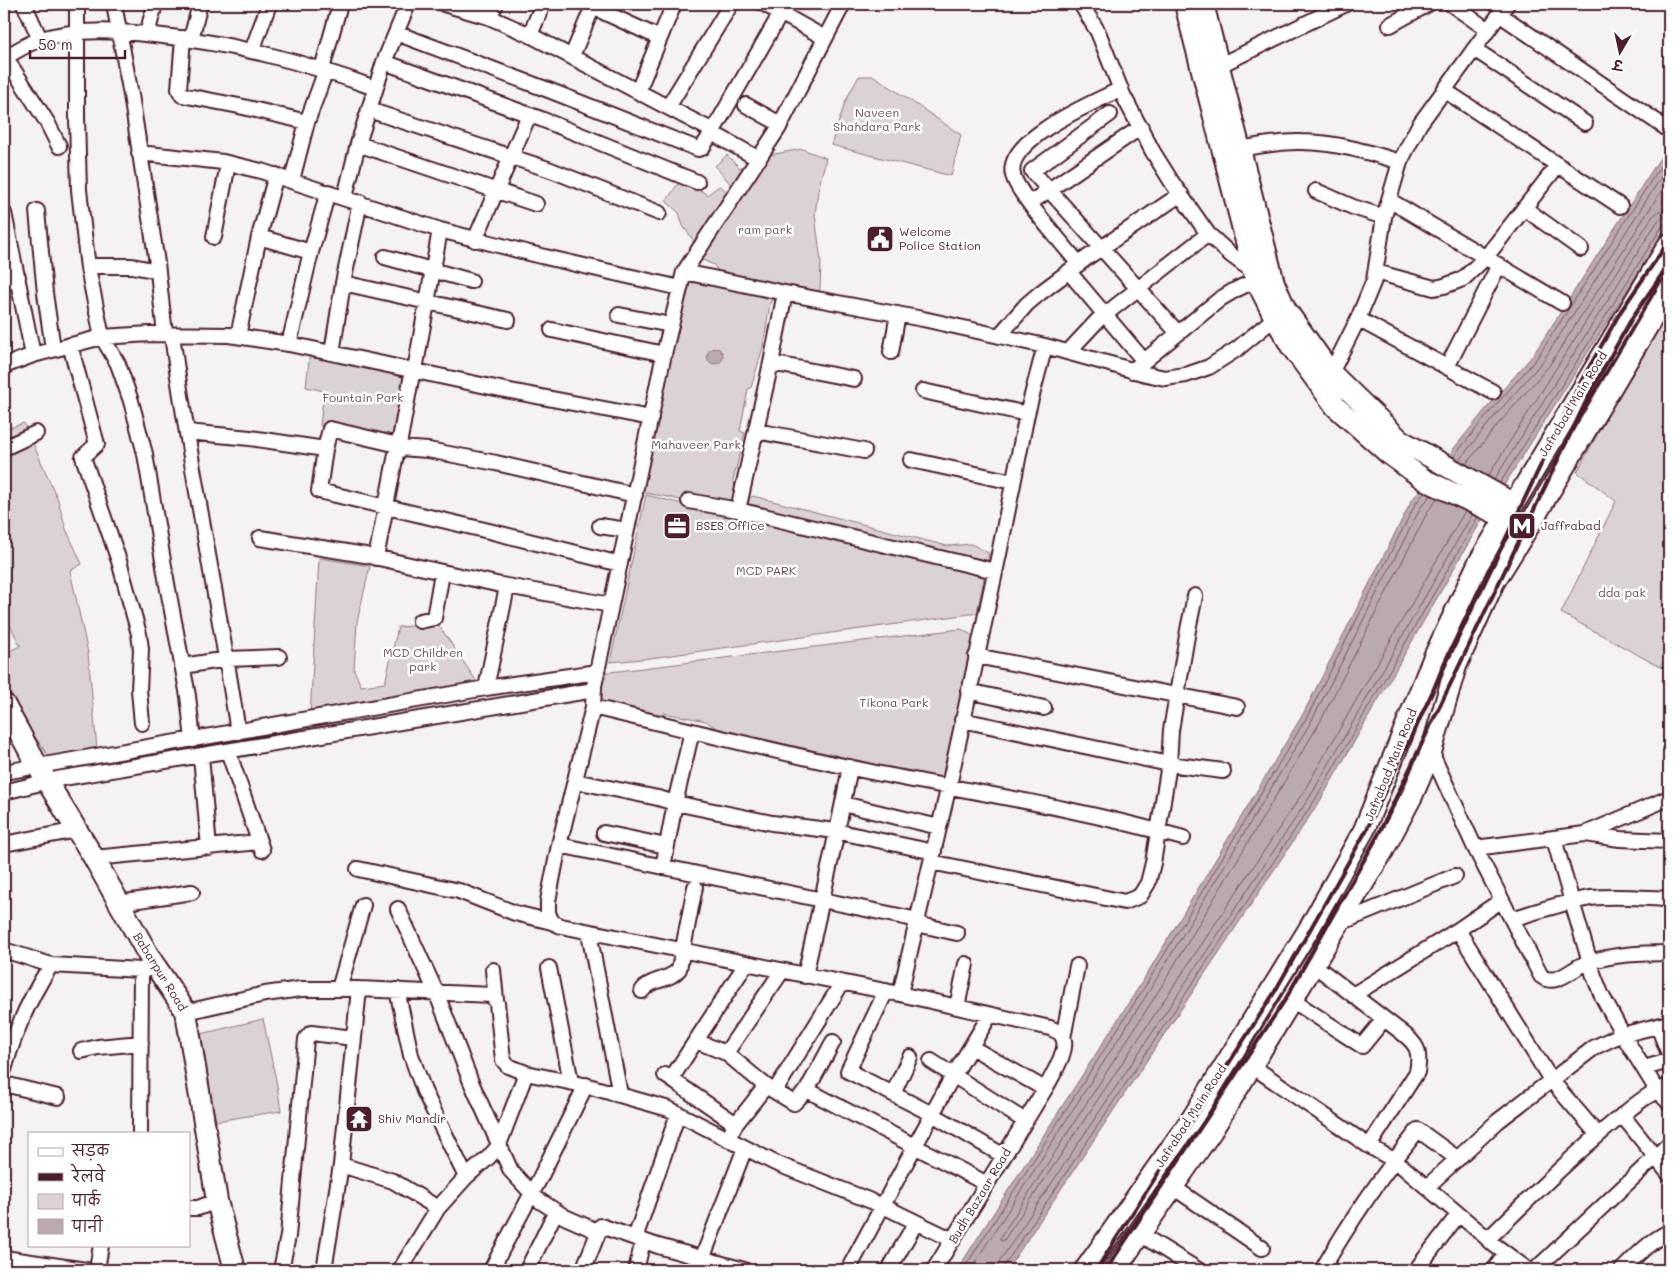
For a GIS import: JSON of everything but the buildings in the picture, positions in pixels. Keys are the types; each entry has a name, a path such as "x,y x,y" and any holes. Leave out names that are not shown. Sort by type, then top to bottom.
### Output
{"main road":[{"path":"1185,4 1239,149 1242,192 1255,276 1280,314"},
{"path":"1203,4 1211,70 1242,192 1274,283 1280,314 1291,346 1327,381 1400,440 1437,461 1503,508"},
{"name":"Jafrabad Main Road","path":"1085,1270 1193,1117 1309,929 1364,830 1426,678 1503,508 1669,244"},
{"path":"1641,291 1665,297"},
{"name":"Jafrabad Main Road","path":"1114,1270 1211,1132 1383,851 1412,796 1431,752 1456,666 1494,582 1665,297"},
{"path":"1327,381 1336,407 1389,454 1425,480 1503,508"},
{"path":"1426,678 1450,686"},
{"name":"Babarpur Road","path":"4,704 42,774 94,858 119,903 149,969 186,1012 217,1202 235,1270"}],"street":[{"path":"24,4 40,39"},
{"path":"76,4 79,190 88,266 102,337 118,364 139,427 183,666 192,740"},
{"path":"114,4 131,94 158,271 227,659 238,732"},
{"path":"147,34 155,4"},
{"path":"200,4 187,38 179,89 182,95 307,122"},
{"path":"252,51 269,4"},
{"path":"292,180 307,122 324,70 340,4"},
{"path":"345,197 358,144 375,88 408,4"},
{"path":"444,4 489,17 530,35 668,107 759,159"},
{"path":"489,17 496,4"},
{"path":"530,35 543,4"},
{"path":"638,91 674,4"},
{"path":"668,107 731,4"},
{"path":"764,4 825,38"},
{"path":"552,922 548,913 548,901 559,845 593,707 595,682 664,354 684,272 780,124 843,4"},
{"path":"1081,4 1098,32 1121,89 1153,152 1208,234 1255,276 1220,299 1132,371"},
{"path":"1211,70 1346,4"},
{"path":"1390,25 1428,4"},
{"path":"1451,4 1488,30"},
{"path":"572,56 591,5 660,38"},
{"path":"1327,381 1358,319 1374,280 1384,217 1400,162 1419,125 1488,30 1501,8 1669,130"},
{"path":"396,33 551,91 696,149 702,148 781,13"},
{"path":"59,146 47,122 4,57 40,39 75,32 118,31 187,38 252,51 324,70 375,88"},
{"path":"1474,49 1585,123"},
{"path":"384,62 529,115 697,182"},
{"path":"1121,89 1048,126 1021,148 1012,166 1016,182 1030,203 1106,314 1144,361"},
{"path":"1444,90 1620,206"},
{"path":"746,105 780,124"},
{"path":"369,110 551,170 659,213"},
{"path":"1110,114 1032,170 1048,191 1178,333"},
{"path":"475,240 498,191 529,115"},
{"path":"1030,203 1141,127"},
{"path":"1239,149 1300,142 1331,145 1366,152 1400,162"},
{"path":"358,144 536,204"},
{"path":"139,153 228,164 276,175 475,240 680,288"},
{"path":"214,237 228,164"},
{"path":"1376,272 1434,288 1463,279 1486,257 1558,165"},
{"path":"238,336 259,237 276,175"},
{"path":"289,344 311,252 328,192"},
{"path":"1316,192 1384,217"},
{"path":"999,336 1027,304 1101,248 1181,194"},
{"path":"1389,200 1562,303"},
{"path":"332,353 343,283 360,202"},
{"path":"1524,208 1582,249"},
{"path":"37,211 53,349"},
{"path":"4,213 33,355"},
{"path":"376,558 440,230"},
{"path":"1068,352 1106,314 1208,234"},
{"path":"259,237 311,252"},
{"path":"385,257 433,272 471,281"},
{"path":"88,266 132,266 158,271"},
{"path":"1447,367 1499,266"},
{"path":"684,272 898,314 1045,346 1132,371 1165,378 1186,375 1209,367 1237,349 1280,314"},
{"path":"4,280 18,277"},
{"path":"343,283 508,320"},
{"path":"738,510 785,293"},
{"path":"892,352 898,314"},
{"path":"619,315 671,325"},
{"path":"1358,319 1493,392"},
{"path":"552,330 664,354"},
{"path":"4,366 53,349 102,337 169,334 238,336 289,344 413,372 651,418"},
{"path":"70,345 97,444 83,457 119,561 139,634 141,649 139,690 142,722"},
{"path":"1004,1156 932,1114 848,1071 893,993 917,922 995,571 1027,414 1045,346"},
{"path":"771,363 854,379"},
{"path":"923,392 1027,414"},
{"path":"620,564 493,532 319,492 324,449 330,429 398,447 428,450 486,461 635,496"},
{"path":"756,431 864,451"},
{"path":"187,432 250,438 324,449"},
{"path":"4,448 36,433"},
{"path":"911,460 1013,482"},
{"path":"689,502 738,510 995,571"},
{"path":"600,526 627,530"},
{"path":"260,538 376,558 507,586 612,605"},
{"path":"432,622 442,573"},
{"path":"486,688 507,586"},
{"path":"575,781 772,823 838,832 932,857 1125,902 1140,896 1148,883 1169,764 1171,730 1195,596"},
{"path":"976,656 1237,707"},
{"path":"183,666 227,659 279,657"},
{"path":"4,792 42,774 192,740 486,688 595,682"},
{"path":"4,772 42,774 201,756 595,682"},
{"path":"968,691 1044,708"},
{"path":"593,707 850,767 1016,799 1183,838"},
{"path":"962,720 1169,764 1223,771"},
{"path":"662,867 692,731"},
{"path":"94,858 209,848 261,846 228,751"},
{"path":"1431,752 1475,848 1536,968 1545,979 1558,979 1590,962 1624,955 1669,953"},
{"path":"201,756 209,848"},
{"path":"805,976 838,832 850,767"},
{"path":"1475,848 1585,834 1669,798"},
{"path":"843,804 939,827"},
{"path":"4,844 77,830"},
{"path":"604,833 666,846"},
{"path":"1585,834 1620,839 1669,841"},
{"path":"1554,839 1590,962 1602,996 1623,1035 1644,1068 1663,1088 1669,1103"},
{"path":"559,845 917,922 957,933"},
{"path":"358,869 459,891 515,913 589,933 957,1007 1050,1028 1058,1032 1063,1038"},
{"path":"1340,923 1455,876"},
{"path":"642,991 655,981 666,979 675,974 679,969 695,887"},
{"path":"119,903 192,892"},
{"path":"1512,919 1592,898 1622,896 1669,899"},
{"path":"1353,995 1458,930 1502,900"},
{"path":"339,989 363,905"},
{"path":"398,909 436,992 471,1082 511,1171 532,1194 556,1211 599,1232"},
{"path":"1458,930 1551,1080 1598,1135"},
{"path":"589,933 620,1094"},
{"path":"4,950 51,965 149,969 141,1043 140,1132"},
{"path":"736,1124 668,1077 696,1041 746,964"},
{"path":"957,1007 966,964"},
{"path":"4,1070 9,1051 22,1019 51,965"},
{"path":"1314,965 1412,1040 1418,1051 1417,1072 1369,1146"},
{"name":"Budh Bazaar Road","path":"934,1270 1025,1121 1059,1061 1064,1046 1063,1038 1077,966"},
{"path":"549,968 571,1082"},
{"path":"493,970 503,1060 508,1066 526,1073 586,1085 669,1109 775,1163 881,1206 953,1240"},
{"path":"726,1053 782,971"},
{"path":"727,1139 736,1124 770,1088 842,983"},
{"path":"186,1012 301,989 396,990 492,995 496,1000"},
{"path":"324,1270 341,1165 359,989"},
{"path":"396,990 411,1055 424,1092 466,1177"},
{"path":"1292,1000 1362,1046 1384,1019"},
{"path":"848,1270 914,1146 990,1015"},
{"path":"1427,1187 1498,1121 1595,1047 1623,1035 1663,1024 1669,1054"},
{"path":"281,1270 288,1236 306,1039 311,1033 354,1038"},
{"path":"696,1041 726,1053 770,1088 794,1103 807,1090 833,1042"},
{"path":"81,1051 98,1047 141,1043"},
{"path":"971,1046 1044,1089"},
{"path":"893,1094 910,1057"},
{"path":"1644,1068 1669,1061"},
{"path":"931,1062 1025,1121"},
{"path":"1252,1066 1369,1146 1394,1160 1506,1254 1528,1270"},
{"path":"400,1270 438,1208 466,1177 494,1153 526,1073"},
{"path":"4,1084 58,1097"},
{"path":"491,1270 532,1194 586,1085"},
{"path":"1488,1239 1598,1135 1640,1100 1663,1088"},
{"path":"807,1090 987,1184"},
{"path":"636,1270 639,1240 678,1114"},
{"path":"1622,1115 1669,1174"},
{"path":"1322,1270 1347,1227 1394,1160 1418,1130 1458,1159"},
{"path":"1535,1270 1669,1144"},
{"path":"702,1259 745,1148"},
{"path":"341,1165 393,1181 438,1208"},
{"path":"1173,1187 1262,1248"},
{"path":"190,1208 198,1208 217,1202"},
{"path":"526,1270 556,1211"},
{"path":"1416,1270 1458,1214"},
{"path":"889,1270 916,1222"},
{"path":"583,1270 601,1226 639,1240 744,1270"},
{"path":"1622,1270 1660,1236 1669,1232"},
{"path":"1140,1234 1198,1270"},
{"path":"97,1270 101,1246"},
{"path":"1494,1270 1506,1254"},
{"path":"4,1258 86,1270"}],"green space":[{"name":"Naveen Shahdara Park","path":"859,76 874,76 961,135 951,176 831,145 846,100"},
{"name":"ram park","path":"802,149 826,158 818,191 815,215 821,261 820,289 816,293 718,271 714,265 698,258 693,240 683,226 679,213 666,201 683,177 707,195 719,186 730,193 733,187 715,166 727,155 740,168 752,158"},
{"name":"Mahaveer Park","path":"686,273 775,297 770,303 763,347 751,388 748,389 740,431 745,433 733,480 737,493 732,507 697,504 639,492"},
{"name":"dda pak","path":"1657,324 1669,331 1669,653 1660,667 1561,613 1616,501 1577,472"},
{"name":"Fountain Park","path":"310,352 414,372 405,391 391,439 320,426 324,391 306,387"},
{"path":"24,423 58,500 66,529 82,564 70,571 88,653 97,749 51,760 24,721 4,687 4,654 20,646 4,612 4,430"},
{"name":"MCD PARK","path":"646,495 724,514 753,496 947,546 971,544 989,553 977,613 610,662"},
{"name":"MCD Children park","path":"319,558 370,566 357,622 354,670 361,686 385,683 398,627 438,624 479,685 310,715"},
{"name":"Tikona Park","path":"961,629 975,637 945,782 722,732 706,721 664,713 662,720 603,709 598,698 602,673"},
{"path":"263,1019 281,1111 216,1121 197,1035"}],"water":[{"path":"1669,144 1669,224 1479,525 1320,801 1007,1270 957,1270 1142,982 1303,714 1412,500 1485,410 1533,355"},
{"path":"715,348 723,356 715,364 707,356"}],"railway":[{"path":"1096,1270 1274,993 1366,831 1579,385 1621,311 1669,241"},
{"path":"1106,1270 1285,1000 1377,837 1591,391 1632,318 1669,264"}],"place":[{"name":"Welcome Police Station","path":"880,239"},
{"name":"BSES Office","path":"677,526"},
{"name":"Jaffrabad","path":"1522,526"},
{"name":"Shiv Mandir","path":"359,1119"}]}
